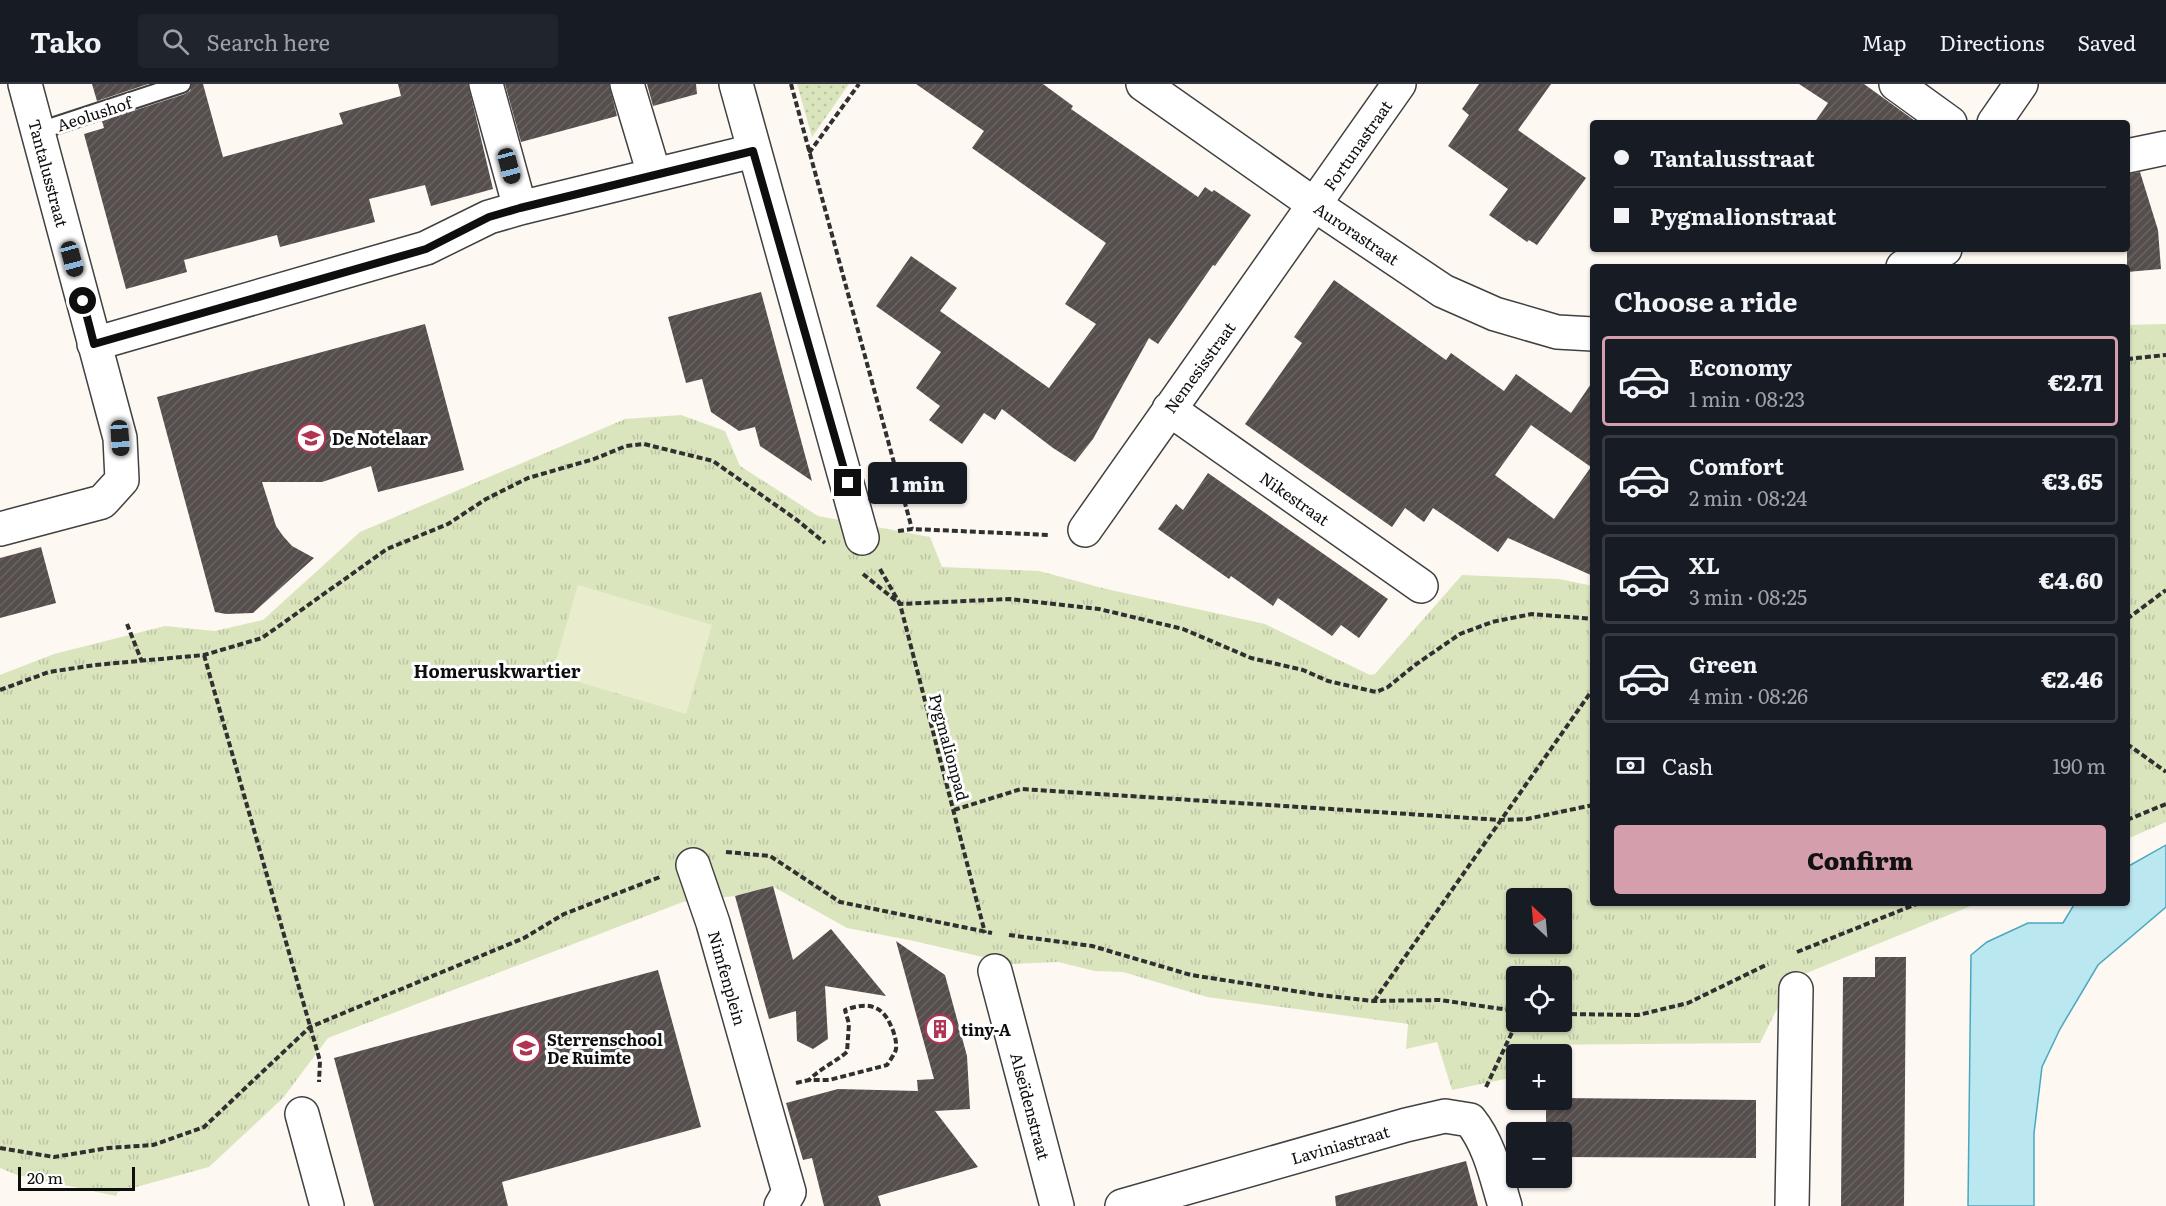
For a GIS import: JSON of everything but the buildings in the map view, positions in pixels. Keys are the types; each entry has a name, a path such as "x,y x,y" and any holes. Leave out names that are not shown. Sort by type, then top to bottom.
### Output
{"street":[{"name":"Tantalusstraat","path":"0,530 102,502 122,480 120,438 25,84"},
{"path":"486,84 520,208"},
{"path":"627,84 654,174"},
{"path":"736,84 843,464 860,554"},
{"name":"Aurorastraat","path":"1143,84 1315,205 1443,291 1495,314 1557,332 1590,334"},
{"name":"Fortunastraat","path":"1315,205 1399,84"},
{"path":"1896,84 1946,120"},
{"path":"1996,120 2021,84"},
{"path":"2130,155 2166,148"},
{"path":"94,344 426,249 489,217 753,151"},
{"name":"Nemesisstraat","path":"1085,530 1315,205"},
{"path":"1910,264 1938,252"},
{"name":"Nikestraat","path":"1169,409 1421,586"},
{"name":"Nimfenplein","path":"693,865 713,923 789,1192 781,1206"},
{"name":"Alseïdenstraat","path":"995,971 1057,1206"},
{"path":"1792,1206 1796,989"},
{"path":"302,1114 327,1206"},
{"name":"Laviniastraat","path":"1122,1206 1406,1125 1445,1116 1470,1120"},
{"path":"1470,1120 1481,1134 1490,1156 1505,1206"}],"lane":[{"name":"Aeolushof","path":"39,131 182,84"}],"path":[{"path":"790,84 912,529"},
{"path":"809,153 859,84"},
{"path":"2130,359 2166,355"},
{"path":"0,690 49,672 95,665 204,655 262,638 387,549 448,524 486,499 528,478 594,459 626,446 644,444 713,461 798,520 832,548"},
{"path":"1085,530 1065,527 1059,536 912,529 860,554 900,604 1010,599 1099,609 1183,629 1251,658 1303,670 1328,681 1376,692 1388,687 1460,634 1492,622 1532,614 1590,619"},
{"name":"Pygmalionpad","path":"860,554 900,604 995,971"},
{"path":"2130,617 2166,590"},
{"path":"127,624 142,662"},
{"path":"204,655 320,1061 318,1088 302,1114"},
{"path":"1373,1001 1590,693"},
{"path":"2130,746 2166,772"},
{"path":"954,810 1021,789 1501,820 1527,819 1590,806"},
{"path":"2130,819 2166,804"},
{"path":"0,1148 54,1157 108,1148 153,1145 204,1127 310,1028 524,938 564,914 726,852 770,856 840,902 996,933"},
{"path":"1791,955 1912,906"},
{"path":"1007,935 1092,946 1191,975 1373,1001 1440,1000 1506,1010"},
{"path":"1572,1014 1638,1015 1688,1003 1769,964"},
{"path":"761,1093 809,1080 829,1080 887,1065 896,1049 894,1032 886,1015 875,1007 859,1005 845,1010 849,1037 847,1052 838,1060 822,1067 809,1080"},
{"path":"1470,1120 1512,1032"}],"green space":[{"path":"797,84 849,84 812,137"},
{"path":"2166,324 2166,822 2130,838 2130,325"},
{"path":"681,415 725,431 740,466 818,516 930,537 942,567 1039,571 1106,589 1265,624 1370,675 1375,674 1462,575 1559,579 1590,585 1590,906 1971,906 1792,979 1760,1043 1506,1044 1506,1079 1452,1090 1437,1042 1406,1049 1408,1024 1207,997 1123,972 1095,971 1058,962 1013,964 847,928 772,886 735,896 683,902 328,1038 283,1098 209,1167 118,1192 116,1196 17,1175 0,1168 0,675 54,654 165,626 215,631 263,620 360,532 625,419"},
{"path":"578,585 712,625 686,714 552,674"}],"water":[{"path":"2166,845 2166,907 2098,965 2060,1029 2042,1067 2034,1133 2034,1206 1968,1206 1971,955 1987,942 2028,923 2063,923 2073,906 2130,906 2130,865"}],"place":[{"name":"De Notelaar","path":"311,438"},
{"name":"tiny-A","path":"940,1029"},
{"name":"Sterrenschool De Ruimte","path":"526,1048"}],"district":[{"name":"Homeruskwartier","path":"497,670"}],"route":[{"path":"83,301 94,344 426,249 489,217 753,151 848,483"}]}
